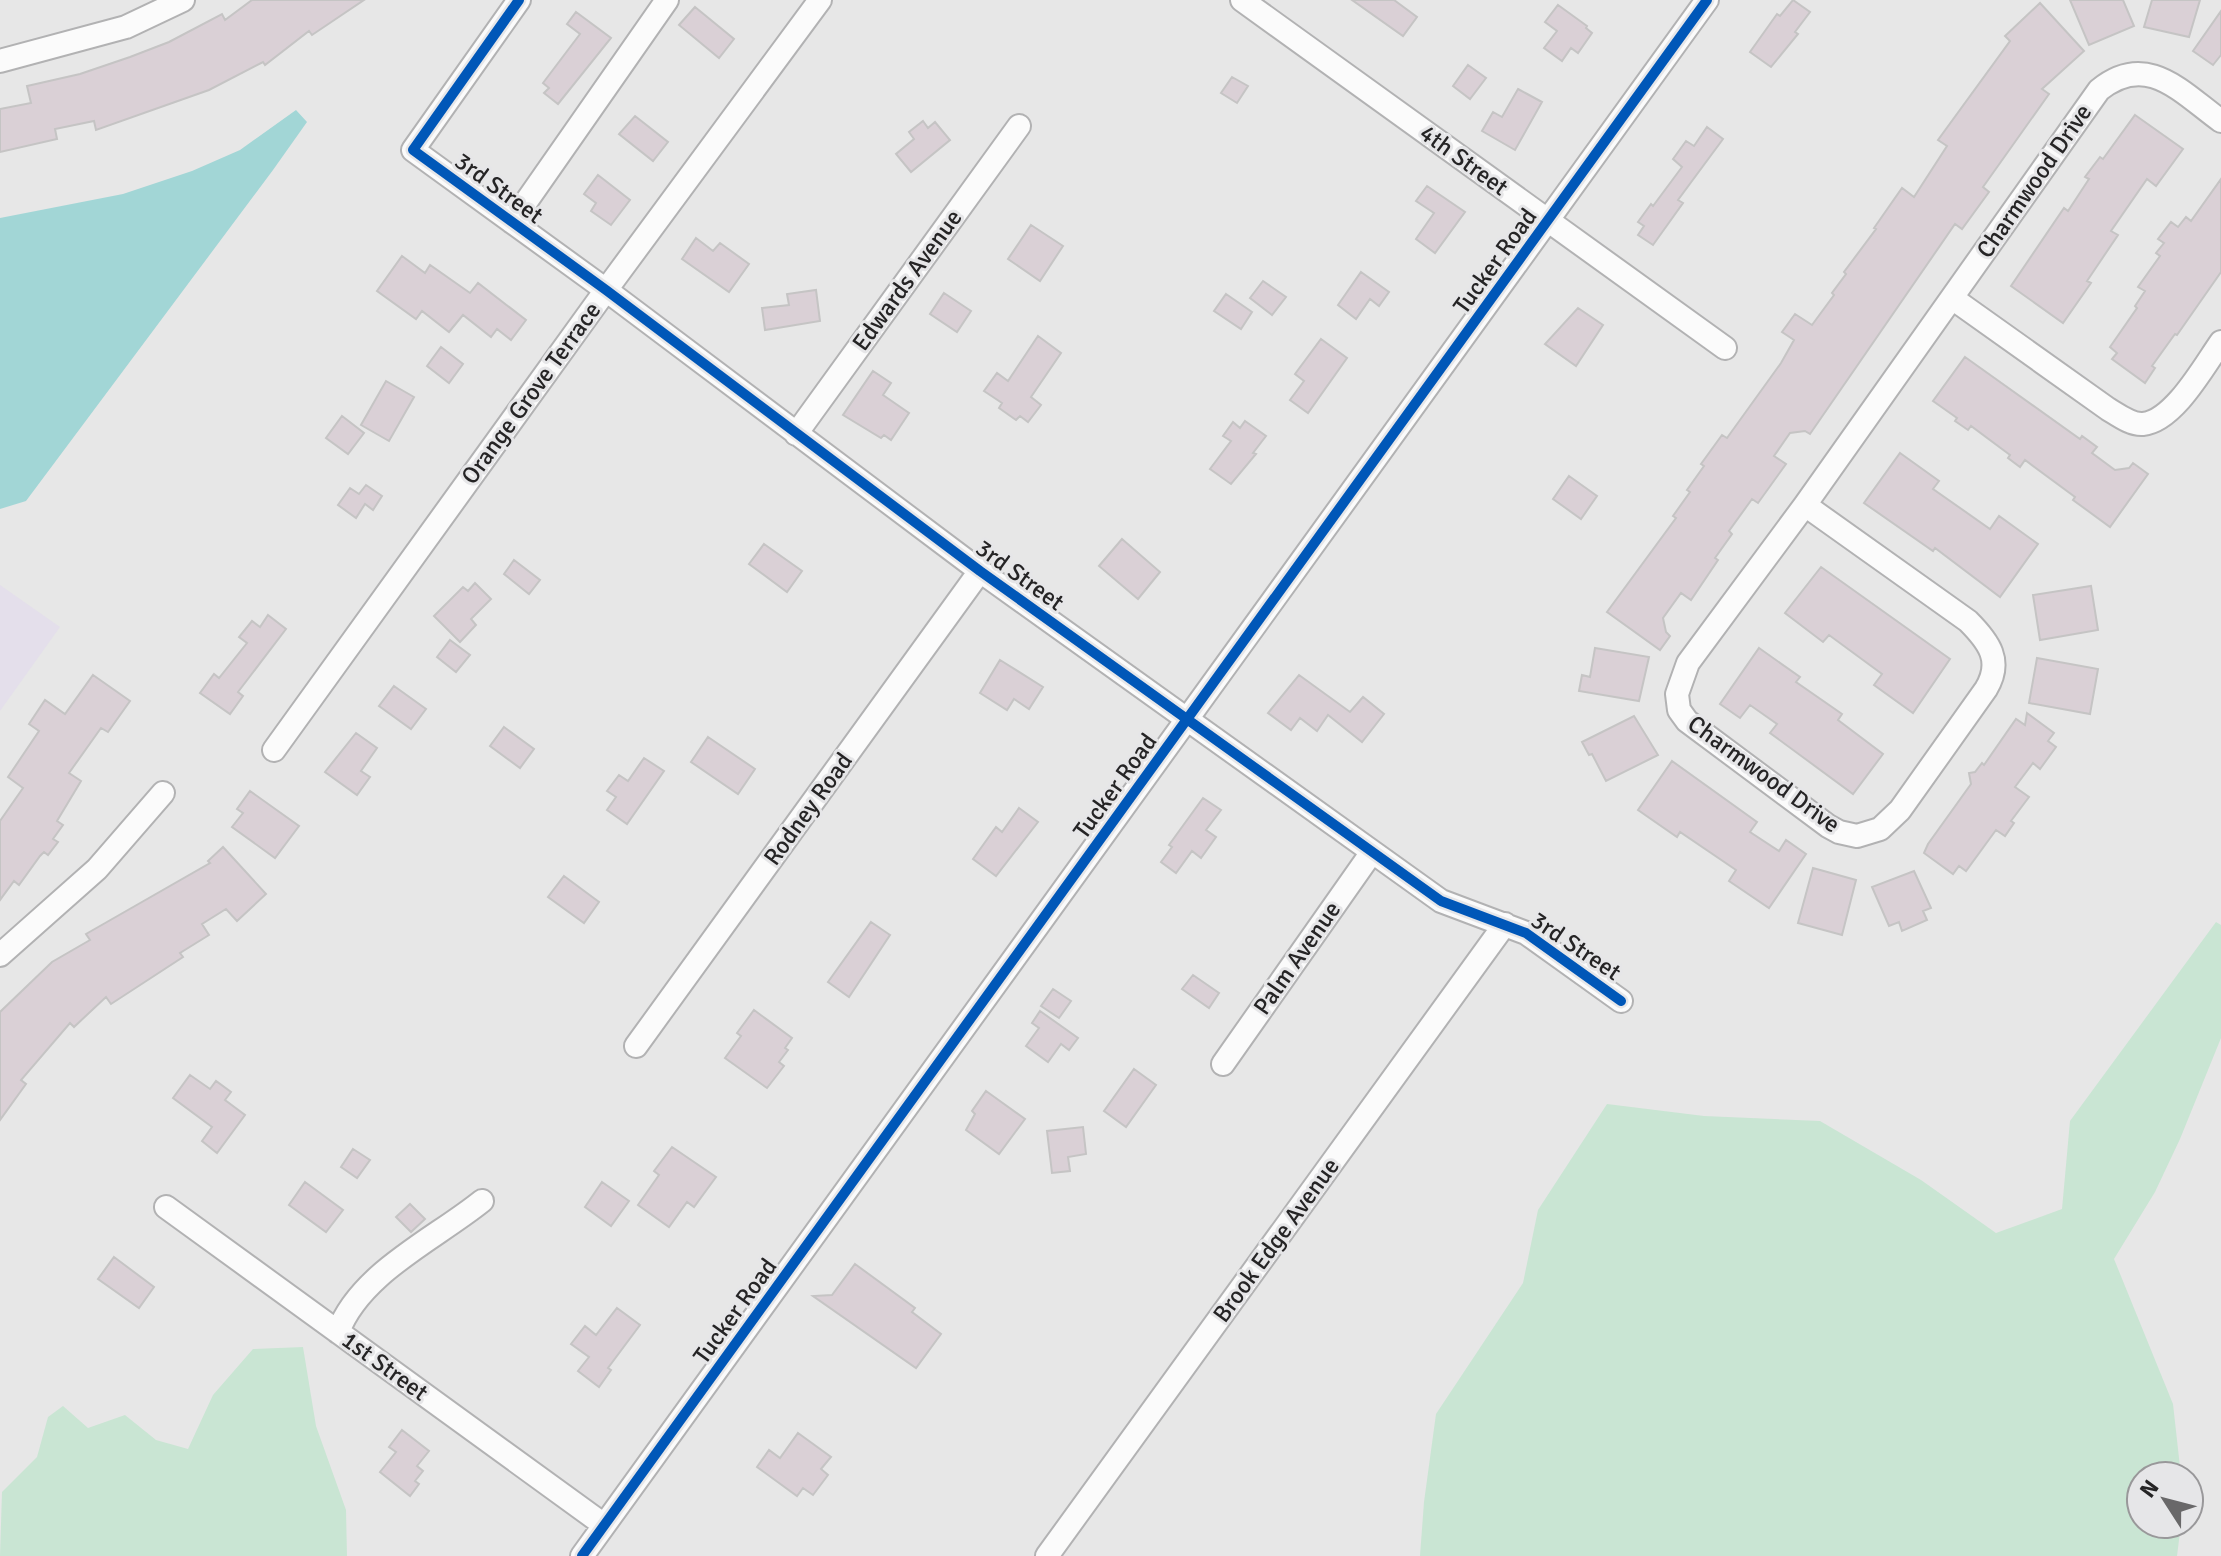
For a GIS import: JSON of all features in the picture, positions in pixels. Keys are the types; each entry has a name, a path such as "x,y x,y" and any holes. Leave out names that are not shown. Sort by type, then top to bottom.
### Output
{"street":[{"path":"0,61 126,27 183,0"},
{"name":"3rd Street","path":"519,0 413,150 606,290 980,571 1441,901 1526,933 1621,1001"},
{"path":"512,222 667,0"},
{"name":"Orange Grove Terrace","path":"274,750 820,0"},
{"name":"4th Street","path":"1242,0 1725,348"},
{"name":"Tucker Road","path":"582,1556 1707,0"},
{"name":"Charmwood Drive","path":"1805,505 1968,621 1986,639 1993,657 1995,671 1986,689 1900,810 1880,829 1857,836 1828,826 1699,731 1679,710 1677,694 1688,663 1805,505 2099,90 2114,78 2132,72 2165,80 2221,121"},
{"name":"Edwards Avenue","path":"796,434 1019,126"},
{"path":"1952,298 2108,409 2126,420 2142,424 2159,418 2172,408 2221,342"},
{"name":"Rodney Road","path":"636,1046 980,571"},
{"path":"0,955 97,869 163,793"},
{"name":"Palm Avenue","path":"1223,1064 1372,852"},
{"name":"Brook Edge Avenue","path":"1047,1556 1505,924"},
{"path":"338,1332 348,1309 360,1295 409,1253 482,1201"},
{"name":"1st Street","path":"166,1207 604,1525"}],"shaded area":[{"path":"0,585 60,627 0,711"}],"green space":[{"path":"2216,922 2221,925 2221,1038 2155,1192 2114,1259 2173,1404 2179,1460 2125,1460 2125,1540 2179,1540 2177,1556 1420,1556 1436,1414 1523,1283 1538,1210 1607,1104 1704,1116 1820,1121 1921,1180 1996,1233 2062,1209 2070,1121"},
{"path":"303,1347 316,1426 346,1510 347,1556 0,1556 2,1492 37,1457 48,1417 63,1406 88,1428 125,1415 156,1440 188,1449 213,1395 253,1349"}],"water":[{"path":"296,110 307,122 273,170 26,501 0,509 0,218 123,194 192,171 240,150"}],"building":[{"path":"252,0 364,0 312,35 309,31 265,65 263,62 209,90 96,130 94,121 55,129 57,139 0,152 0,109 31,103 27,86 80,74 130,57 169,42 222,14 225,20"},
{"path":"1352,0 1394,0 1417,17 1403,36"},
{"path":"1793,0 1810,12 1795,32 1798,34 1771,67 1750,52 1777,14 1780,16"},
{"path":"2070,0 2123,0 2134,26 2089,45"},
{"path":"2152,0 2200,0 2189,37 2144,27"},
{"path":"2040,3 2084,51 2042,89 2049,94 1983,187 1989,192 1962,229 1955,224 1810,434 1805,431 1790,433 1774,456 1786,464 1758,503 1752,499 1729,531 1732,534 1715,558 1718,560 1691,600 1681,593 1663,618 1670,636 1660,650 1607,612 1676,518 1673,516 1690,492 1687,490 1704,466 1701,464 1722,435 1727,438 1781,363 1794,340 1782,332 1795,314 1812,325 1902,188 1914,197 1947,146 1938,140 2010,41 2005,36"},
{"path":"1558,5 1592,33 1578,53 1571,48 1562,61 1544,48 1557,31 1545,22"},
{"path":"695,7 734,39 719,58 679,25"},
{"path":"2221,11 2221,55 2213,65 2193,51"},
{"path":"576,12 611,38 558,104 544,93 549,88 543,83 580,34 567,24"},
{"path":"1468,65 1486,78 1470,99 1453,86"},
{"path":"1232,77 1248,86 1237,103 1221,93"},
{"path":"1518,89 1542,102 1515,150 1482,131 1493,112 1502,117"},
{"path":"2135,115 2183,149 2156,186 2147,179 2111,231 2118,235 2087,281 2091,283 2063,323 2011,286 2064,208 2068,211 2089,179 2085,177 2100,157 2103,159"},
{"path":"635,116 668,142 653,161 619,134"},
{"path":"923,121 928,128 935,122 950,140 911,172 896,154 914,139 909,132"},
{"path":"1707,127 1723,139 1678,200 1683,203 1653,245 1638,235 1644,226 1638,222 1682,167 1673,159 1686,141 1694,146"},
{"path":"598,175 630,200 611,225 591,211 596,203 584,194"},
{"path":"2221,179 2221,272 2152,366 2155,368 2145,383 2112,359 2117,353 2110,347 2145,291 2138,287 2160,256 2156,253 2164,243 2158,239 2171,222 2178,227 2186,217 2191,221"},
{"path":"1427,186 1465,212 1435,253 1416,239 1434,213 1416,201"},
{"path":"1031,225 1063,246 1040,281 1008,259"},
{"path":"696,238 713,251 720,243 749,264 729,292 682,259"},
{"path":"402,256 425,273 430,265 470,293 478,283 526,320 511,340 497,329 491,337 463,315 449,332 422,311 416,319 377,291"},
{"path":"1361,272 1389,292 1379,306 1370,299 1356,319 1338,305"},
{"path":"1263,281 1286,297 1272,315 1250,298"},
{"path":"816,290 820,321 765,330 762,308 789,305 787,294"},
{"path":"944,293 971,311 957,332 930,314"},
{"path":"1226,294 1252,312 1241,329 1214,311"},
{"path":"1578,308 1603,325 1576,366 1545,344"},
{"path":"1038,336 1061,353 1031,397 1041,405 1028,422 1020,416 1016,420 999,408 1002,403 984,391 997,373 1008,381"},
{"path":"1321,339 1347,358 1308,413 1290,400 1304,381 1295,374"},
{"path":"441,347 463,364 449,383 427,366"},
{"path":"1965,357 2080,439 2082,436 2097,447 2092,453 2115,470 2129,468 2133,463 2148,474 2110,527 2025,460 2020,467 2008,458 2010,455 1971,426 1968,430 1955,421 1957,418 1933,401"},
{"path":"873,371 891,383 883,395 909,413 891,440 884,435 881,438 843,415"},
{"path":"386,381 414,397 389,441 361,425"},
{"path":"342,416 364,433 348,454 326,438"},
{"path":"1245,421 1266,436 1253,453 1256,454 1231,484 1210,469 1231,441 1223,436 1233,422 1240,428"},
{"path":"1900,453 1939,481 1933,489 1990,529 1999,516 2038,544 2000,597 1935,548 1933,551 1864,503"},
{"path":"1569,476 1597,496 1581,519 1553,499"},
{"path":"366,485 382,496 373,510 365,504 356,518 338,505 350,488 359,494"},
{"path":"1122,539 1160,572 1138,599 1099,566"},
{"path":"764,544 802,571 787,592 749,564"},
{"path":"514,560 540,580 529,594 504,574"},
{"path":"1821,567 1950,659 1913,713 1874,685 1882,674 1829,635 1823,642 1785,613"},
{"path":"475,583 491,599 471,619 476,625 460,642 434,616 463,587 468,591"},
{"path":"2091,586 2098,630 2040,640 2033,595"},
{"path":"268,615 286,629 238,692 243,696 230,714 200,693 214,674 219,678 247,643 239,637 252,621 260,627"},
{"path":"450,640 470,655 456,672 437,657"},
{"path":"1595,648 1649,657 1639,701 1579,691 1582,675 1590,677"},
{"path":"1759,648 1800,677 1796,682 1842,714 1838,720 1883,754 1853,794 1770,733 1777,724 1750,705 1740,718 1720,704"},
{"path":"2037,658 2098,669 2090,714 2029,703"},
{"path":"1000,660 1043,687 1029,709 1014,699 1007,710 980,693"},
{"path":"93,675 130,701 108,732 101,728 69,773 81,781 57,821 63,825 53,839 58,842 48,855 44,852 40,856 19,885 14,881 0,900 0,821 23,788 8,777 39,731 29,724 45,700 65,714"},
{"path":"1299,675 1350,712 1363,697 1384,714 1362,742 1328,715 1317,731 1300,718 1291,730 1268,713"},
{"path":"394,686 426,709 411,729 379,706"},
{"path":"2027,713 2054,733 2048,741 2056,747 2040,769 2033,763 2015,787 2029,797 2011,821 2014,823 2005,836 1996,830 1966,871 1959,866 1953,874 1924,853 1928,844 1971,784 1969,773 1975,772 1982,763 1984,765 2016,719 2025,725"},
{"path":"1634,716 1658,755 1606,781 1582,742"},
{"path":"504,727 534,749 520,768 490,746"},
{"path":"356,733 377,748 361,771 370,777 357,795 325,772"},
{"path":"708,737 755,769 738,794 691,762"},
{"path":"644,758 664,771 627,824 607,810 616,797 607,791 619,775 628,781"},
{"path":"1672,761 1757,822 1750,832 1779,851 1786,840 1806,854 1769,908 1729,881 1736,870 1680,832 1677,837 1638,810"},
{"path":"250,791 299,826 275,858 232,827 243,813 237,809"},
{"path":"1203,798 1221,810 1206,830 1216,837 1201,858 1192,851 1176,873 1161,862 1172,847 1169,845"},
{"path":"1019,808 1038,822 996,876 973,859 996,827 1002,832"},
{"path":"223,847 266,894 237,921 226,909 202,924 209,935 180,953 183,957 111,1004 106,997 74,1027 70,1023 21,1080 26,1084 0,1120 0,1012 52,962 90,940 86,934 210,863 208,861"},
{"path":"1813,868 1856,880 1842,935 1798,923"},
{"path":"1914,871 1931,908 1923,911 1927,920 1902,931 1899,922 1889,926 1872,887"},
{"path":"564,876 599,902 584,923 548,897"},
{"path":"871,922 890,935 849,997 828,982"},
{"path":"1193,975 1219,993 1209,1008 1182,989"},
{"path":"1053,989 1071,1001 1059,1018 1041,1006"},
{"path":"754,1010 792,1038 779,1062 784,1066 767,1088 725,1058 741,1036 737,1033"},
{"path":"1040,1011 1078,1038 1069,1050 1061,1044 1048,1062 1026,1046 1039,1028 1032,1023"},
{"path":"1134,1069 1156,1085 1126,1127 1104,1111"},
{"path":"190,1075 210,1089 216,1081 231,1092 225,1100 245,1115 217,1153 202,1141 212,1127 173,1098"},
{"path":"986,1091 1025,1119 999,1154 966,1130 975,1114 972,1111"},
{"path":"1083,1127 1086,1154 1068,1157 1070,1171 1052,1173 1047,1131"},
{"path":"672,1147 716,1177 694,1207 687,1202 669,1227 638,1205 659,1175 654,1171"},
{"path":"353,1149 370,1160 357,1178 341,1167"},
{"path":"305,1182 343,1210 326,1232 289,1205"},
{"path":"602,1182 629,1201 611,1226 585,1207"},
{"path":"410,1204 425,1219 411,1232 396,1217"},
{"path":"114,1257 154,1287 139,1308 98,1279"},
{"path":"855,1264 915,1308 912,1312 941,1334 916,1368 813,1296 832,1295"},
{"path":"617,1308 640,1325 608,1368 611,1370 599,1387 578,1371 589,1357 571,1344 585,1326 596,1335"},
{"path":"402,1430 429,1451 417,1466 423,1471 415,1481 419,1484 410,1496 380,1472 396,1452 389,1447"},
{"path":"798,1433 831,1457 821,1469 828,1475 813,1495 803,1488 797,1496 757,1467 769,1450 780,1458"}],"cycle path":[{"path":"519,0 413,150 606,290 980,571 1441,901 1526,933 1621,1001"},
{"path":"582,1556 1707,0"}]}
